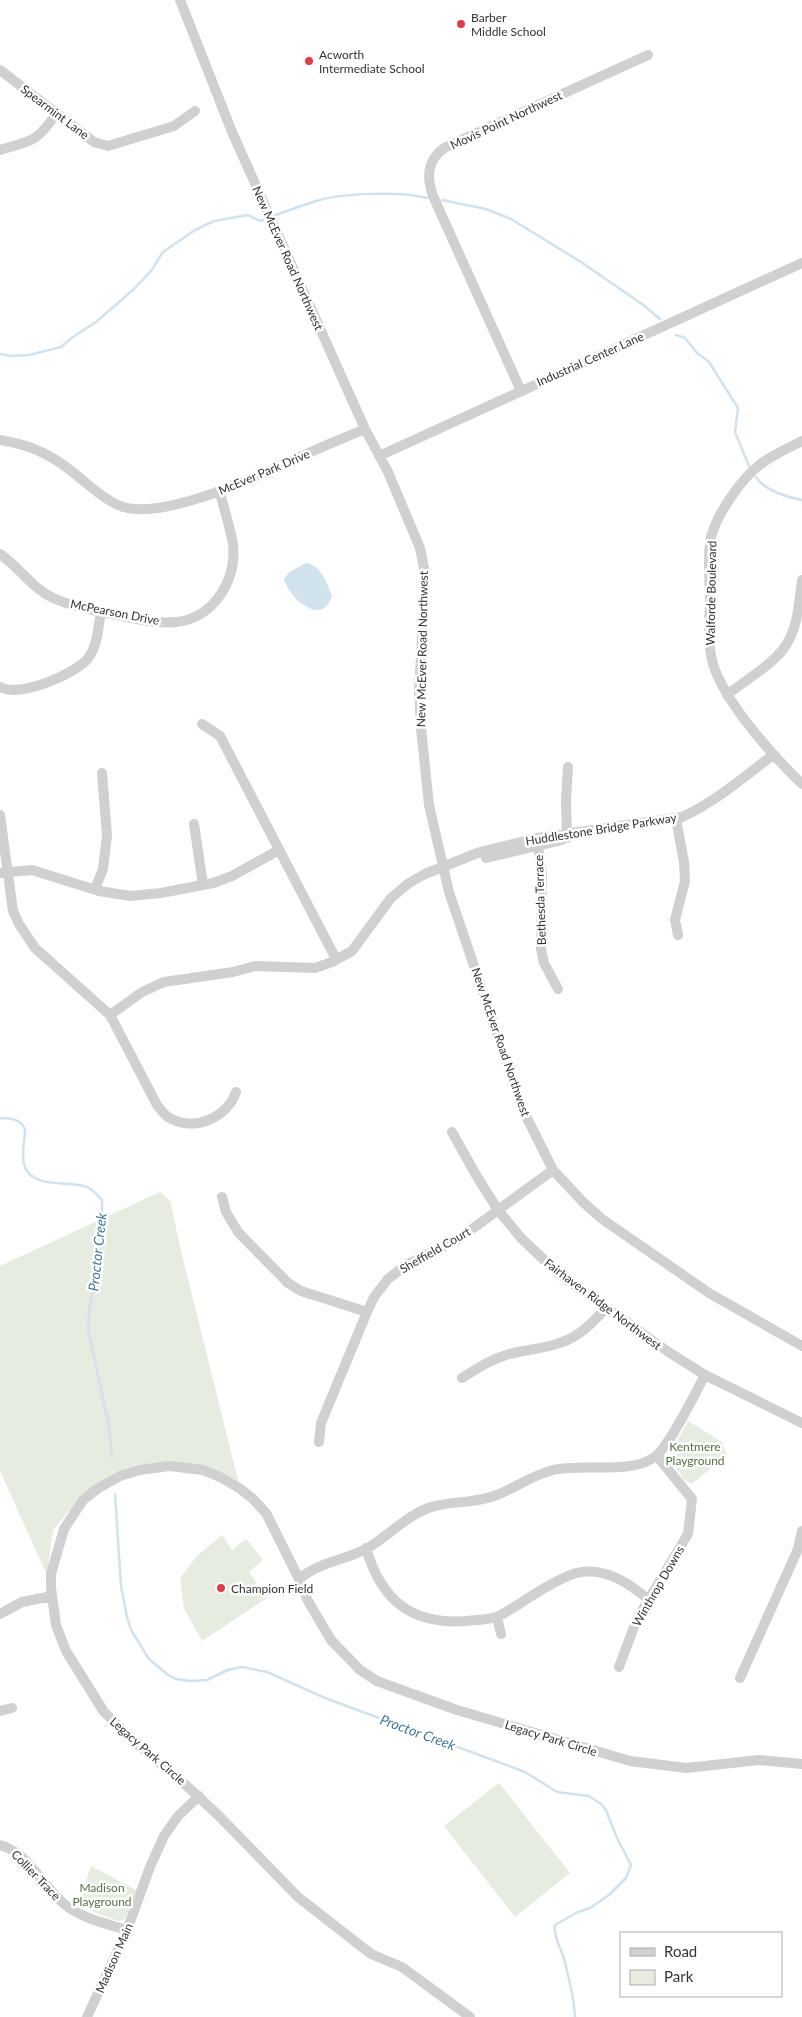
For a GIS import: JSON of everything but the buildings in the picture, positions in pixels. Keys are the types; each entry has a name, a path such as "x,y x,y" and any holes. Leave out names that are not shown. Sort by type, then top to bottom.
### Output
{"street":[{"name":"New McEver Road Northwest","path":"180,0 232,132 365,429 411,524 420,548 425,573 419,690 429,805 449,892 522,1108 553,1170 602,1219 708,1292 802,1346"},
{"name":"Movis Point Northwest","path":"521,391 433,196 428,178 431,163 434,157 446,148 648,55"},
{"name":"Spearmint Lane","path":"0,70 94,142 108,146 174,126 196,111"},
{"path":"0,150 35,139 44,132 56,114"},
{"name":"Industrial Center Lane","path":"379,456 802,263"},
{"name":"McEver Park Drive","path":"0,440 36,448 119,506 133,509 149,509 220,492 365,429"},
{"name":"Walforde Boulevard","path":"802,442 779,452 760,464 731,496 720,513 710,539 711,655 715,669 727,694 775,758 802,784"},
{"name":"McPearson Drive","path":"0,554 38,588 52,597 101,612 152,622 173,622 191,618 211,606 225,587 230,575 233,560 231,537 220,492"},
{"path":"727,694 768,663 784,648 800,612 802,580"},
{"path":"0,687 3,689 22,690 38,685 81,664 94,648 101,612"},
{"path":"202,724 220,736 336,959"},
{"name":"Huddlestone Bridge Parkway","path":"110,1016 142,992 164,982 233,972 255,966 315,968 352,951 391,898 409,883 425,874 480,852 567,836 676,822 700,816 775,758"},
{"path":"567,836 566,800 568,766"},
{"path":"95,889 103,869 107,835 102,773"},
{"path":"0,815 3,872 13,911 19,924 34,948 110,1016 157,1105 167,1117 185,1123 198,1123 216,1118 233,1102 236,1092"},
{"path":"676,822 684,862 685,880 675,920 678,936"},
{"path":"194,824 203,885"},
{"name":"Bethesda Terrace","path":"537,842 542,874 541,949 544,963 558,989"},
{"path":"3,872 32,870 95,889 130,896 161,893 203,885 232,876 279,850"},
{"name":"Fairhaven Ridge Northwest","path":"452,1132 498,1210 520,1238 545,1262 606,1308 705,1375 802,1424"},
{"name":"Sheffield Court","path":"319,1442 321,1423 367,1312 374,1297 388,1279 406,1265 457,1240 553,1170"},
{"path":"222,1197 226,1212 238,1231 288,1283 301,1291 367,1312"},
{"path":"462,1378 481,1365 496,1359 513,1353 556,1345 577,1335 606,1308"},
{"path":"299,1579 315,1568 366,1548 417,1514 434,1506 493,1497 551,1470 578,1466 624,1467 642,1464 657,1456 674,1431 705,1375"},
{"name":"Winthrop Downs","path":"619,1667 637,1619 688,1534 692,1499 657,1456"},
{"name":"Legacy Park Circle","path":"470,2017 402,1967 371,1954 298,1897 198,1796 138,1745 104,1712 66,1651 56,1625 51,1574 57,1548 72,1514 83,1500 97,1489 120,1476 158,1466 203,1470 222,1478 252,1498 266,1513 308,1601 320,1622 343,1654 360,1670 377,1680 407,1692 457,1710 630,1761 686,1768 760,1760 802,1764"},
{"path":"740,1678 798,1549 802,1532"},
{"path":"366,1548 381,1585 395,1602 412,1614 426,1619 453,1622 496,1617 577,1573 597,1573 612,1576 627,1583 649,1600"},
{"path":"0,1614 22,1602 52,1596"},
{"path":"496,1617 501,1634"},
{"path":"0,1711 12,1708"},
{"name":"Madison Main","path":"87,2017 127,1930 150,1867 164,1836 178,1816 198,1796"},
{"name":"Collier Trace","path":"0,1845 8,1847 20,1855 49,1890 69,1908 85,1916 127,1930"}],"green space":[{"path":"160,1192 170,1200 241,1492 209,1469 130,1470 86,1491 53,1530 47,1575 0,1471 0,1266"},
{"name":"Kentmere Playground","path":"688,1421 722,1442 727,1455 692,1484 684,1480 669,1456"},
{"name":"Champion Field","path":"222,1535 232,1550 246,1539 263,1560 249,1572 267,1598 202,1641 184,1608 180,1578 197,1556"},
{"path":"499,1783 570,1873 515,1917 444,1826"},
{"name":"Madison Playground","path":"91,1866 136,1890 125,1919 118,1921 78,1906"}],"water":[{"path":"306,563 311,564 320,571 332,596 327,605 321,610 306,607 293,595 284,580 288,573"}],"waterway":[{"path":"276,215 316,201 341,196 403,194 427,198"},
{"path":"442,200 486,209 511,219 581,262 642,304 660,319"},
{"path":"0,354 11,356 29,355 61,347 96,322 134,289 151,271 163,252 195,230 214,221 248,215 260,221 263,220"},
{"path":"676,335 685,338 697,353 709,362 738,408 735,432 749,466"},
{"path":"756,477 771,490 802,500"},
{"name":"Proctor Creek","path":"0,1118 18,1121 23,1125 25,1129 23,1160 28,1172 34,1178 51,1183 87,1187 102,1200 102,1232 88,1329 109,1427 112,1457"},
{"name":"Proctor Creek","path":"115,1494 121,1586 127,1617 131,1630 149,1659 168,1675 176,1679 190,1681 207,1680 228,1670 242,1667 267,1672 325,1698 525,1772 557,1792 589,1796 601,1804 606,1810 617,1838 631,1865 626,1878 609,1895 590,1908 578,1912 555,1925 556,1938 564,1959 571,1988 575,2017"}],"place":[{"name":"Barber Middle School","path":"461,24"},
{"name":"Acworth Intermediate School","path":"309,61"},
{"name":"Champion Field","path":"221,1588"}]}
